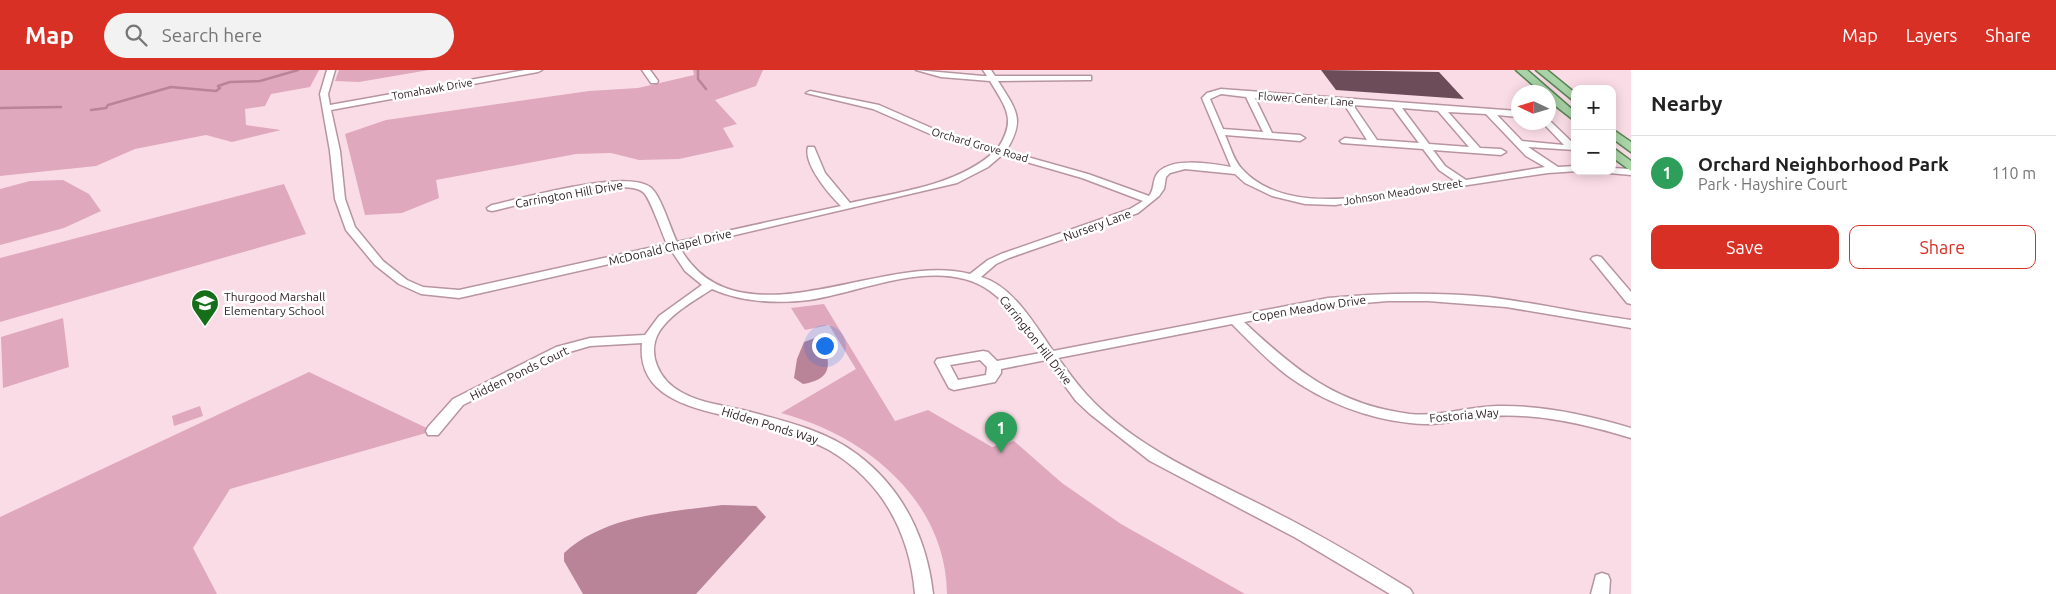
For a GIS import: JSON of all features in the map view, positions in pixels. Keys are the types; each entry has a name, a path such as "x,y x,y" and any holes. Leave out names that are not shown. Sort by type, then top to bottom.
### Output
{"main road":[{"path":"1521,70 1539,85"},
{"path":"1541,70 1571,96"},
{"path":"1556,100 1571,114"},
{"path":"1616,135 1631,148"},
{"path":"1616,154 1631,167"}],"street":[{"name":"McDonald Chapel Drive","path":"330,70 324,94 333,141 340,199 350,228 379,263 402,282 421,290 459,294 848,207 954,181 985,165 1000,152 1012,135 1014,118 1010,107 990,74"},
{"name":"Tomahawk Drive","path":"326,108 538,70"},
{"path":"646,70 654,81"},
{"path":"920,70 950,77 990,74 1088,78"},
{"name":"Flower Center Lane","path":"1238,171 1206,98 1213,92 1488,112"},
{"name":"Orchard Grove Road","path":"810,94 876,107 940,135 1086,176 1150,200"},
{"path":"1249,95 1269,136"},
{"path":"1347,102 1374,143"},
{"path":"1394,105 1442,168 1464,183"},
{"path":"1440,108 1477,150"},
{"path":"1488,112 1511,114"},
{"path":"1488,112 1530,154 1555,169"},
{"path":"1519,144 1573,148 1554,130"},
{"path":"1221,132 1300,138"},
{"path":"1344,141 1501,152"},
{"path":"811,149 813,160 820,174 848,207"},
{"path":"1150,200 1158,190 1161,177 1171,167 1181,166 1238,171"},
{"name":"Johnson Meadow Street","path":"1238,171 1269,191 1301,200 1332,203 1555,169 1571,169"},
{"path":"1616,171 1631,172"},
{"name":"Carrington Hill Drive","path":"492,208 612,185 636,185 650,192 674,246 695,274 710,285 740,295 784,298 810,296 900,276 932,272 950,272 994,286 1011,304 1048,355 1091,407 1133,442 1165,463 1352,561 1404,594"},
{"name":"Nursery Lane","path":"973,278 992,262 1005,256 1134,211 1150,200"},
{"path":"1597,259 1631,300"},
{"path":"648,339 654,326 710,285"},
{"name":"Copen Meadow Drive","path":"994,366 1328,302 1381,296 1439,297 1488,301 1631,324"},
{"name":"Fostoria Way","path":"1235,320 1286,367 1311,385 1343,401 1387,415 1443,419 1498,411 1532,413 1604,424 1631,432"},
{"name":"Hidden Ponds Court","path":"433,430 458,402 562,350 590,342 648,339"},
{"name":"Hidden Ponds Way","path":"648,339 649,362 660,382 678,397 801,434 832,446 856,461 895,502 912,536 924,569 924,594"}],"shaded area":[{"path":"0,70 319,70 310,87 271,94 265,106 245,109 246,125 281,130 232,142 206,135 135,149 96,166 0,176"},
{"path":"339,70 429,70 359,82 335,81"},
{"path":"693,70 763,70 756,86 715,100 737,124 723,128 734,147 679,159 639,160 611,153 576,154 436,180 439,198 402,213 365,215 345,134 386,120 589,91 638,88 694,75"},
{"path":"63,180 89,194 101,211 64,228 0,245 0,189 30,181"},
{"path":"284,184 306,234 0,322 0,258"},
{"path":"824,304 895,421 928,410 992,447 1014,441 1062,483 1121,524 1245,594 947,594 943,560 932,529 916,501 895,476 870,455 842,437 812,423 781,413 856,369 829,325 805,330 791,308"},
{"path":"63,318 69,367 3,388 1,337"},
{"path":"815,338 824,343 828,359 827,371 819,379 803,384 794,378 797,359 804,342"},
{"path":"309,372 433,431 230,489 193,548 217,594 0,594 0,517"},
{"path":"200,406 203,416 174,426 172,416"},
{"path":"722,505 756,506 766,517 696,594 583,594 564,561 564,553 580,540 618,523 660,513"}],"building":[{"path":"1321,70 1439,72 1464,99 1336,90"}],"waterway":[{"path":"91,110 106,108 108,105 171,87 216,91 220,88 218,86 230,82 260,81 298,70"},
{"path":"698,70 698,79 706,89"},
{"path":"0,108 61,107"}],"place":[{"name":"Thurgood Marshall Elementary School","path":"205,327"},
{"name":"Orchard Neighborhood Park","path":"1001,453"}]}
